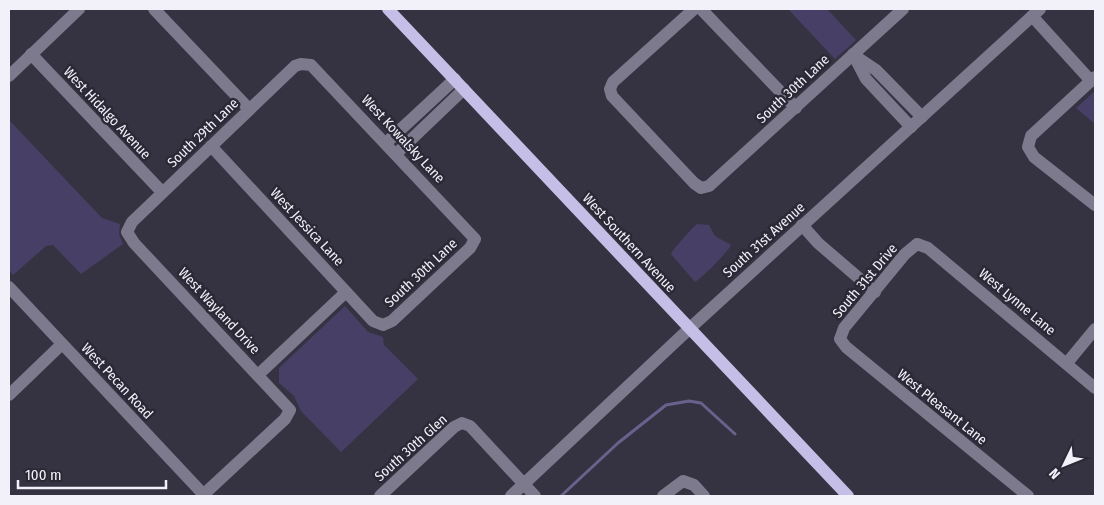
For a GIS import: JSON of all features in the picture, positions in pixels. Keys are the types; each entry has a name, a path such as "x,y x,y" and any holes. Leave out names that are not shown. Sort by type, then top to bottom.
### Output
{"main road":[{"name":"West Southern Avenue","path":"388,9 848,496"}],"street":[{"path":"9,76 80,9"},
{"path":"154,9 249,109"},
{"name":"South 30th Lane","path":"694,9 613,82 610,88 612,96 694,183 701,188 710,186 903,9"},
{"path":"701,9 796,108"},
{"path":"1036,12 1093,79 1031,136 1028,147 1034,157 1095,205"},
{"name":"South 31st Avenue","path":"511,496 689,329 1036,12"},
{"name":"West Hidalgo Avenue","path":"31,54 162,192"},
{"path":"853,54 876,70 922,117"},
{"path":"853,54 866,79 911,127"},
{"name":"South 29th Lane","path":"128,232 132,222 249,109 295,66 306,63"},
{"name":"West Kowalsky Lane","path":"306,63 315,67 475,239"},
{"path":"878,91 888,82"},
{"path":"386,143 459,84"},
{"path":"396,154 459,84"},
{"name":"West Jessica Lane","path":"211,146 373,321 383,325"},
{"path":"802,225 818,243 875,292"},
{"name":"West Wayland Drive","path":"128,232 134,243 290,410 285,420 203,496"},
{"name":"South 30th Lane","path":"383,325 392,321 470,248 475,239"},
{"name":"South 31st Drive","path":"840,339 844,328 905,254 917,244"},
{"name":"West Lynne Lane","path":"917,244 928,248 1095,388"},
{"name":"West Pecan Road","path":"9,287 203,496"},
{"path":"258,374 346,292"},
{"path":"1067,363 1095,329"},
{"name":"West Pleasant Lane","path":"840,339 846,348 1028,496"},
{"path":"9,395 62,344"},
{"name":"South 30th Glen","path":"380,496 454,427 462,422 470,426 524,484"},
{"path":"663,496 683,481 694,485 704,496"},
{"path":"524,484 535,496"}],"shaded area":[{"path":"788,9 827,9 856,40 835,59"},
{"path":"1095,91 1095,124 1076,108"},
{"path":"9,120 102,218 120,224 119,234 123,244 81,274 53,245 46,246 13,275 9,270"},
{"path":"697,224 709,225 715,236 731,245 714,265 695,282 671,254"},
{"path":"345,306 368,332 383,337 384,345 418,379 341,452 301,411 294,396 279,383 279,368"}],"waterway":[{"path":"561,496 618,443 666,405 689,401 701,403 735,434"}]}
